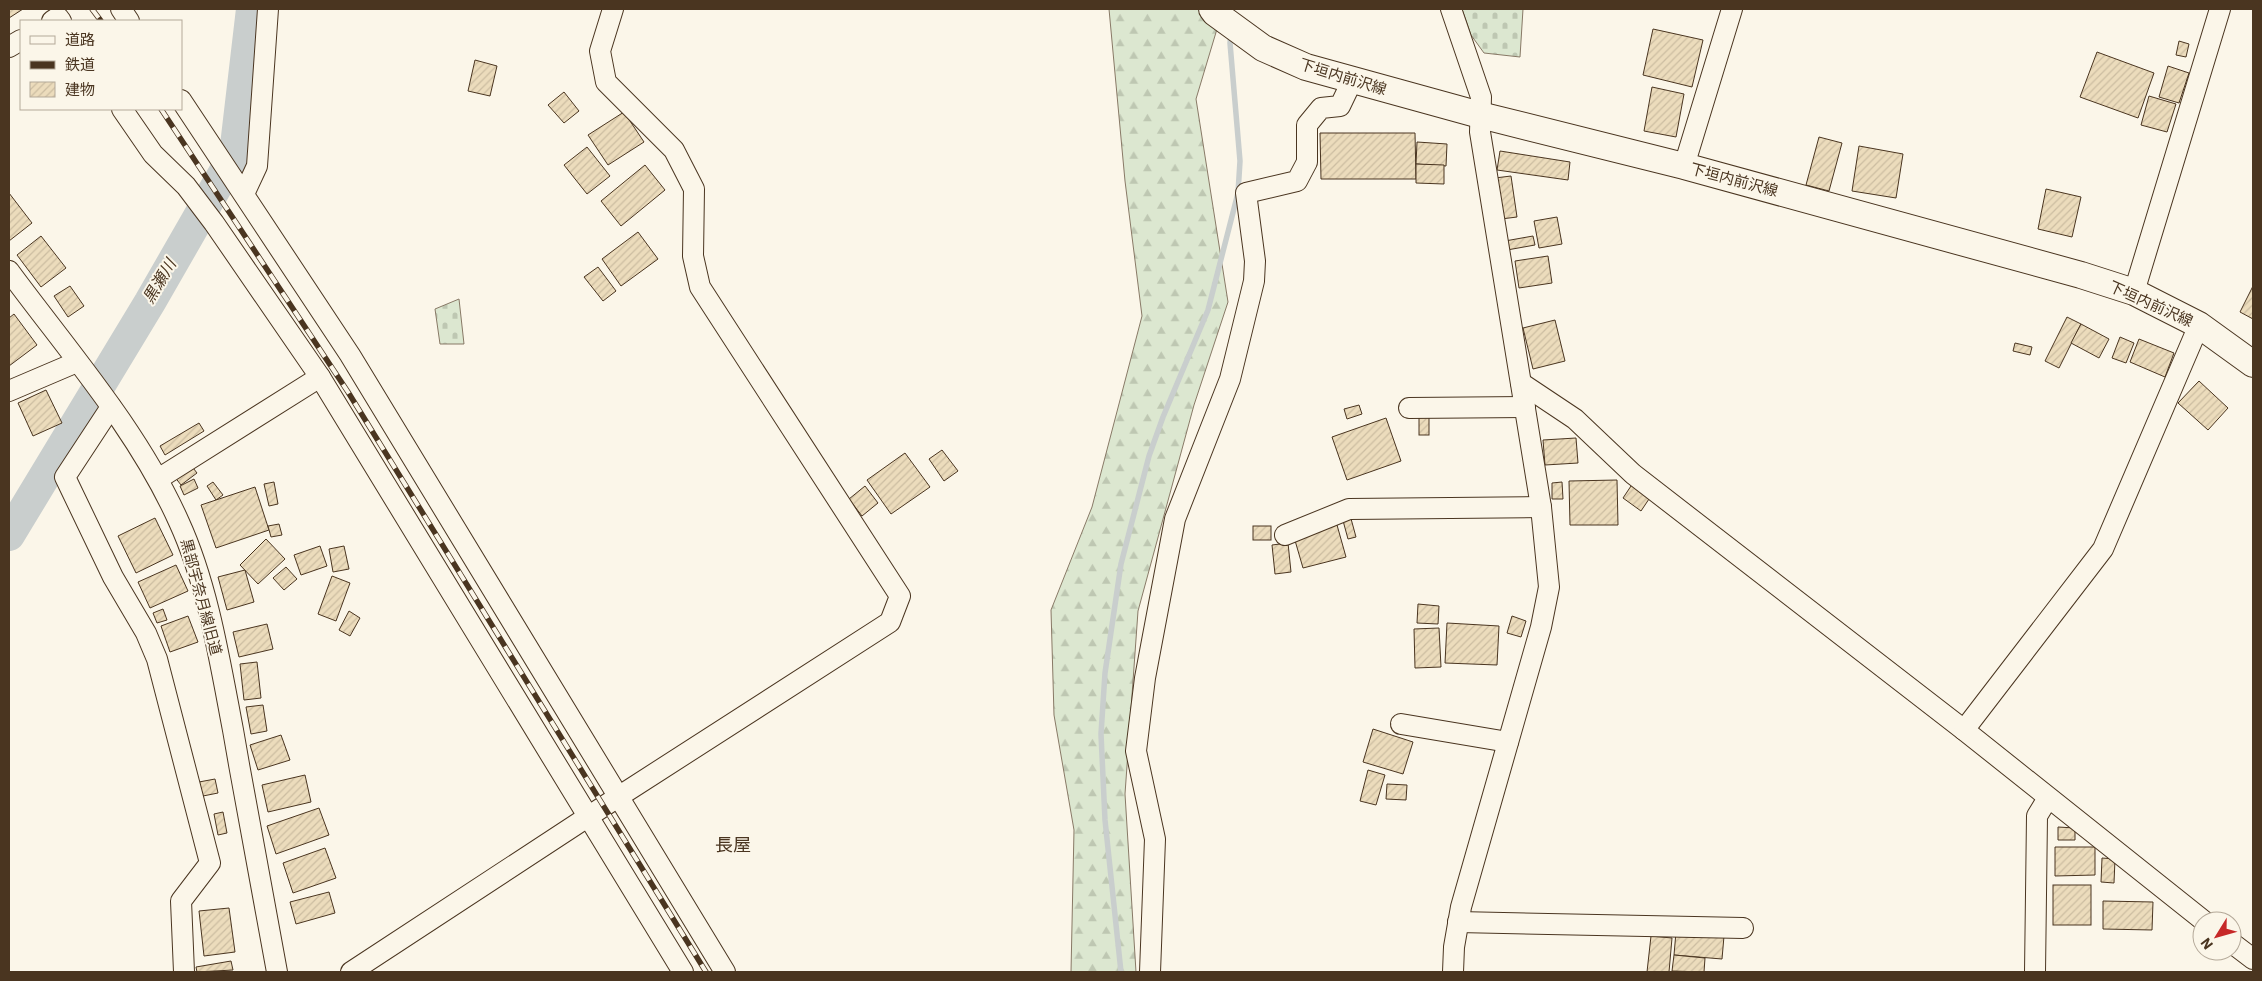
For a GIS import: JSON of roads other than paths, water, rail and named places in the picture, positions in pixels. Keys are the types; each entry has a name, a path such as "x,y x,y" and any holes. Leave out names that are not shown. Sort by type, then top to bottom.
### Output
{"main road":[{"name":"下垣内前沢線","path":"1212,9 1263,48 1306,67 1480,115 1684,166 2081,275 2134,292 2198,325 2253,364"}],"street":[{"path":"121,9 128,20"},
{"path":"240,189 257,166 268,9"},
{"path":"351,972 890,622 900,596 700,287 693,256 694,189 674,150 606,82 600,51 613,9"},
{"path":"1451,9 1481,96 1480,132 1541,507 1549,587 1541,627 1458,922 1453,972"},
{"path":"1684,166 1732,9"},
{"path":"2134,292 2220,9"},
{"path":"9,47 20,41"},
{"path":"1150,972 1155,839 1136,751 1145,678 1176,519 1230,379 1254,281 1255,261 1246,194 1297,181 1307,162 1307,125 1321,108 1340,106 1352,81"},
{"path":"182,102 350,355 725,972"},
{"path":"123,110 153,154 186,186 320,377 587,818 683,972"},
{"name":"黒部宇奈月線旧道","path":"9,271 111,407 158,479 180,522 197,569 214,635 277,972"},
{"path":"1964,730 2103,549 2198,325"},
{"path":"9,391 77,362"},
{"path":"158,479 320,377"},
{"path":"1521,383 1575,419 1633,474 1964,730 2192,912"},
{"path":"111,407 65,477 113,577 146,634 157,659 210,863 181,900 184,972"},
{"path":"1409,408 1525,407"},
{"path":"1285,535 1349,509 1541,507"},
{"path":"1401,724 1508,742"},
{"path":"2035,972 2037,816 2048,798"},
{"path":"1458,922 1743,928"},
{"path":"2242,951 2253,959"}],"waterway":[{"name":"黒瀬川","path":"9,535 150,302 235,154 252,9"},
{"path":"1121,972 1105,820 1101,734 1105,673 1121,564 1149,456 1163,417 1208,310 1238,193 1240,161 1230,43 1231,33"}],"railway":[{"path":"92,9 100,20"},
{"path":"162,110 348,392 706,972"}],"district":[{"name":"長屋","path":"733,845"}]}
